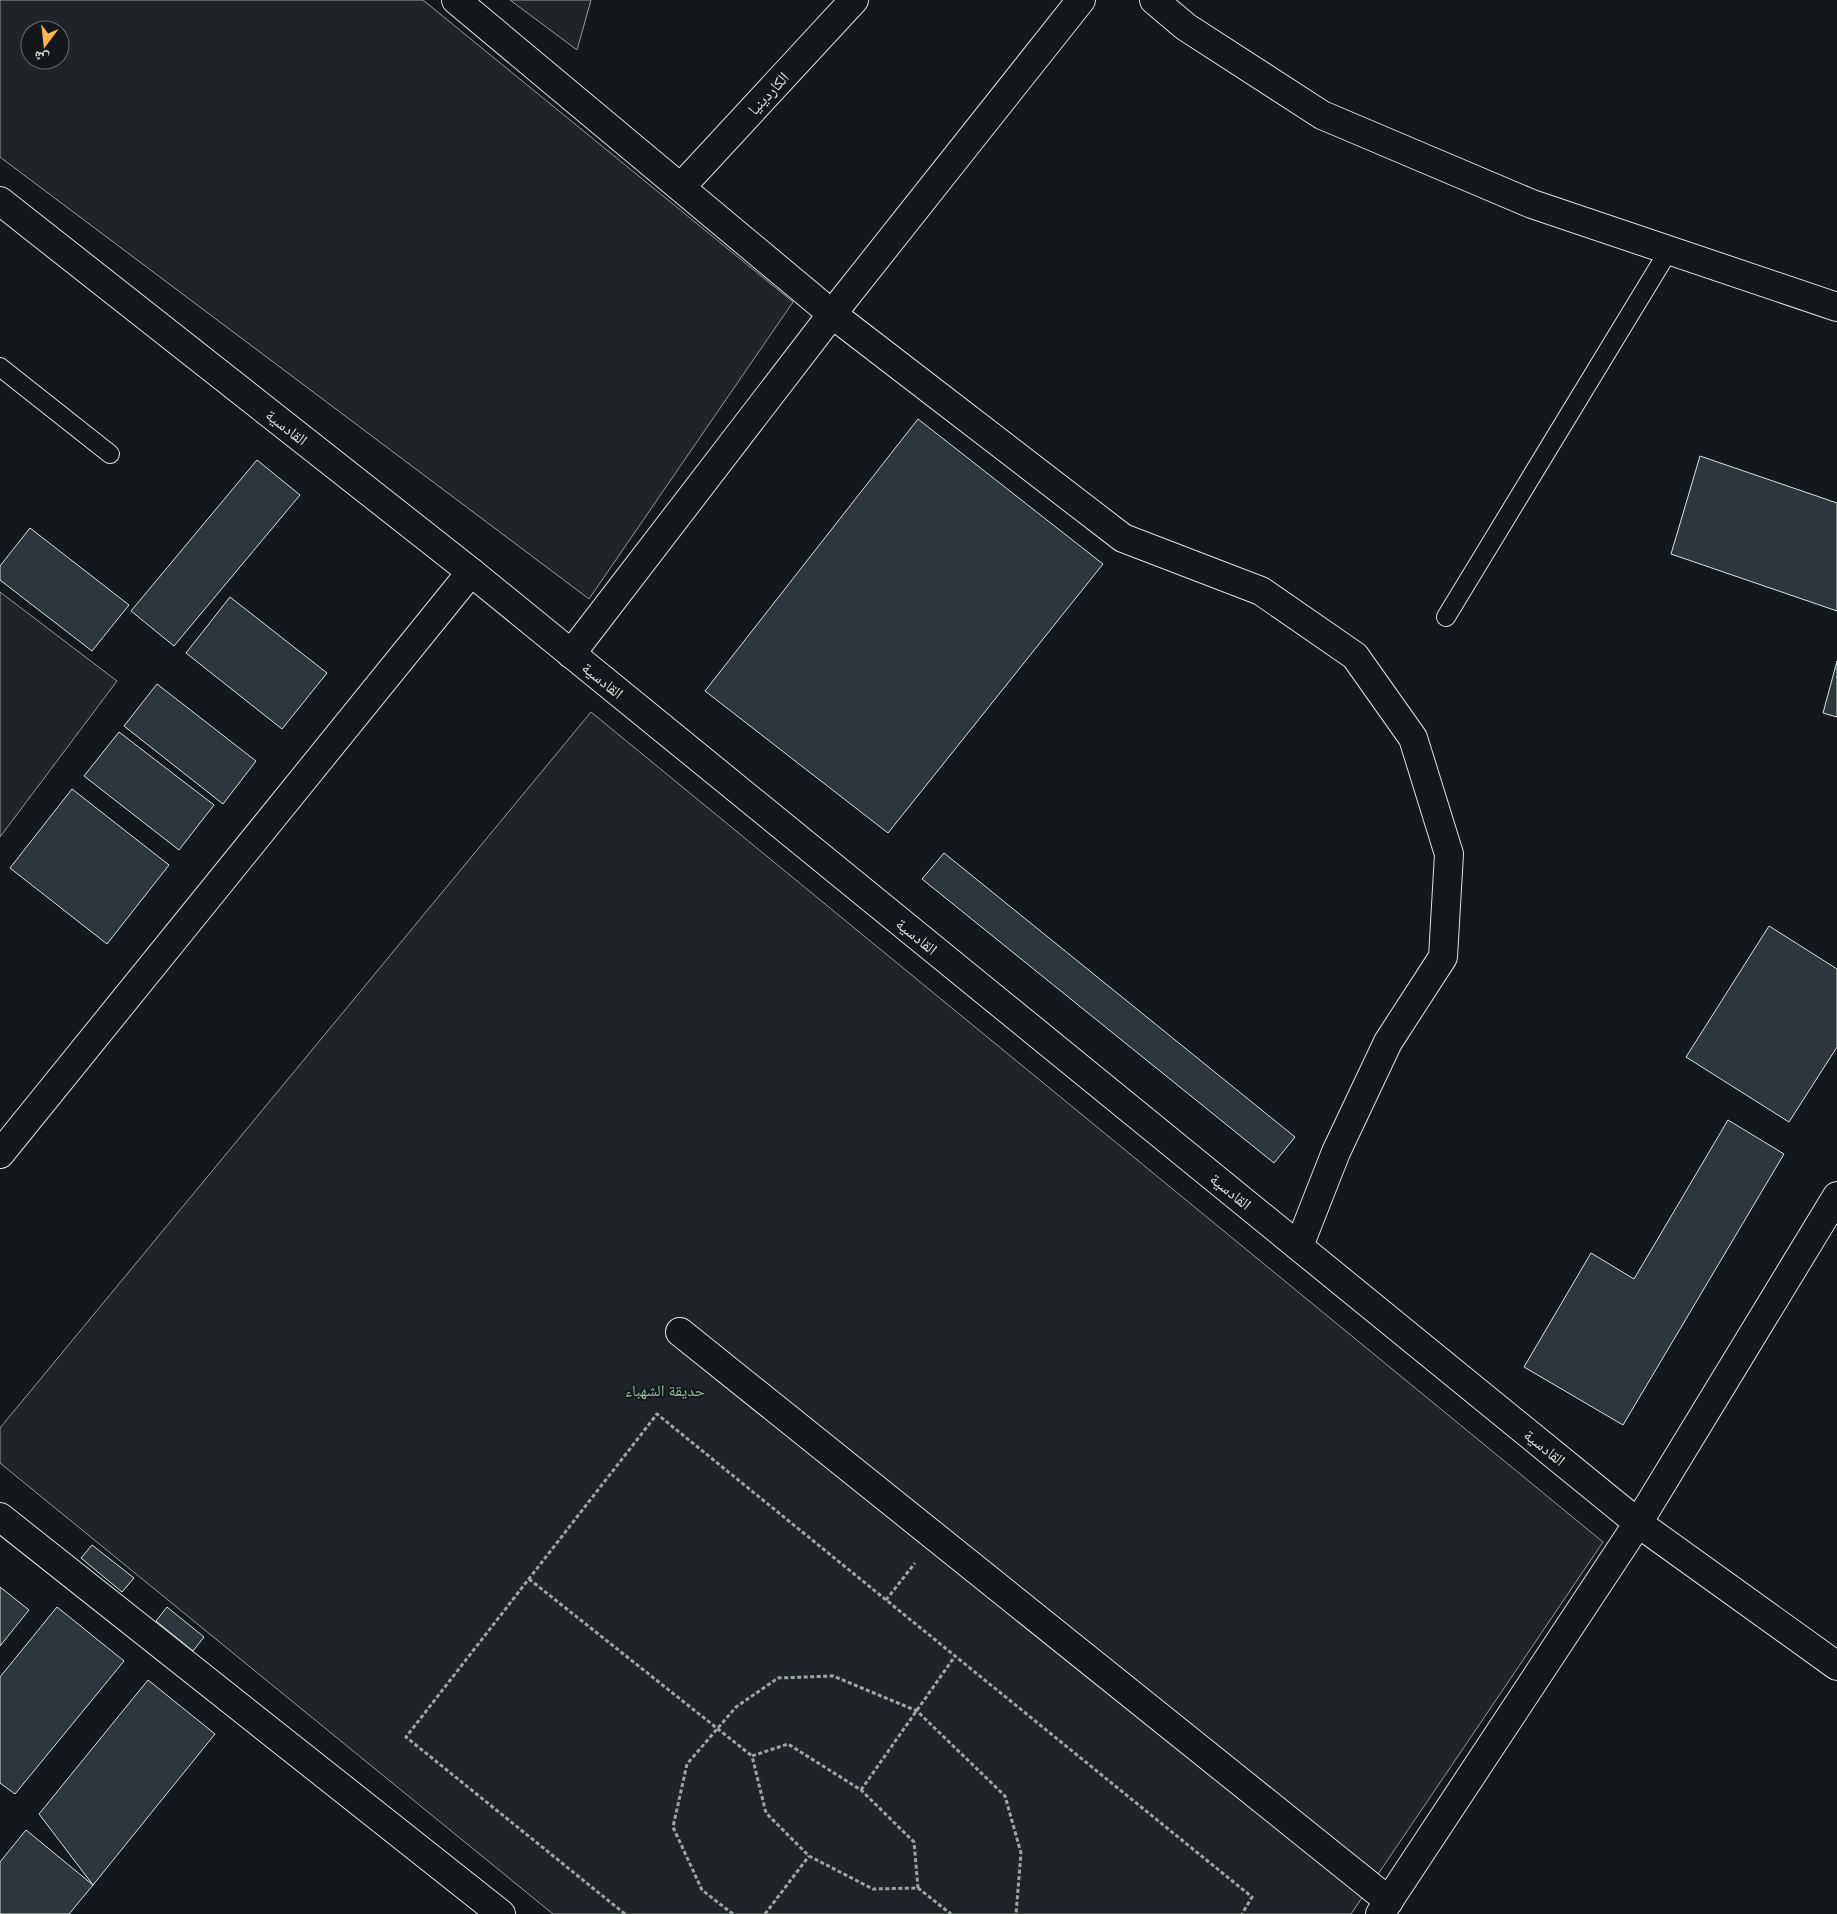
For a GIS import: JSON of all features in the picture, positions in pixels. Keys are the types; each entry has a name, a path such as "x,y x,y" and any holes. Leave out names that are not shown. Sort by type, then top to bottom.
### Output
{"street":[{"path":"456,0 682,186 832,314 1123,538 1260,590 1355,656 1413,738 1449,854 1443,957 1388,1042 1336,1152 1299,1246"},
{"name":"الكاردينيا","path":"682,186 854,0"},
{"path":"571,654 832,314 1081,0"},
{"path":"1154,0 1186,27 1322,114 1532,204 1837,307"},
{"name":"القادسية","path":"0,202 471,572 1638,1523 1837,1666"},
{"path":"0,1154 471,572"},
{"path":"680,1332 935,1536 1384,1907 1638,1523 1837,1196"},
{"path":"0,1517 501,1914"}],"lane":[{"path":"1446,617 1669,250"},
{"path":"0,367 110,454"}],"path":[{"path":"625,1914 406,1737 657,1414 1252,1897 1242,1914"},
{"path":"886,1600 935,1536"},
{"path":"529,1579 752,1756 766,1813 809,1856 873,1889 918,1888 951,1914"},
{"path":"861,1790 955,1656"},
{"path":"734,1914 702,1890 673,1827 688,1764 736,1708 778,1678 833,1676 917,1711 1005,1796 1022,1853 1016,1914"},
{"path":"752,1756 788,1744 861,1790 914,1842 918,1888"},
{"path":"765,1914 809,1856"}],"green space":[{"path":"0,0 423,0 793,302 589,599 0,157"},
{"path":"510,0 591,0 577,50"},
{"path":"0,592 117,681 0,837"},
{"name":"حديقة الشهباء","path":"591,712 1603,1542 1351,1914 553,1914 0,1463 0,1428"}],"building":[{"path":"918,419 1103,564 888,833 705,691"},
{"path":"1700,456 1837,503 1837,611 1671,554"},
{"path":"257,460 300,495 174,646 131,611"},
{"path":"30,528 129,605 92,651 0,580 0,566"},
{"path":"230,597 327,673 282,729 186,653"},
{"path":"1837,661 1837,717 1823,713"},
{"path":"157,684 256,761 223,804 124,726"},
{"path":"119,732 214,805 179,850 84,776"},
{"path":"72,789 169,865 107,944 10,868"},
{"path":"944,853 1295,1137 1274,1163 922,879"},
{"path":"1769,926 1837,969 1837,1047 1789,1122 1686,1057"},
{"path":"1728,1120 1784,1154 1623,1425 1524,1367 1591,1253 1634,1279"},
{"path":"92,1545 134,1578 122,1592 81,1558"},
{"path":"0,1587 29,1610 0,1646"},
{"path":"57,1607 124,1661 15,1794 0,1783 0,1677"},
{"path":"167,1607 204,1637 193,1651 156,1621"},
{"path":"148,1680 215,1734 93,1885 39,1814"},
{"path":"26,1830 93,1885 69,1914 0,1914 0,1862"}]}
